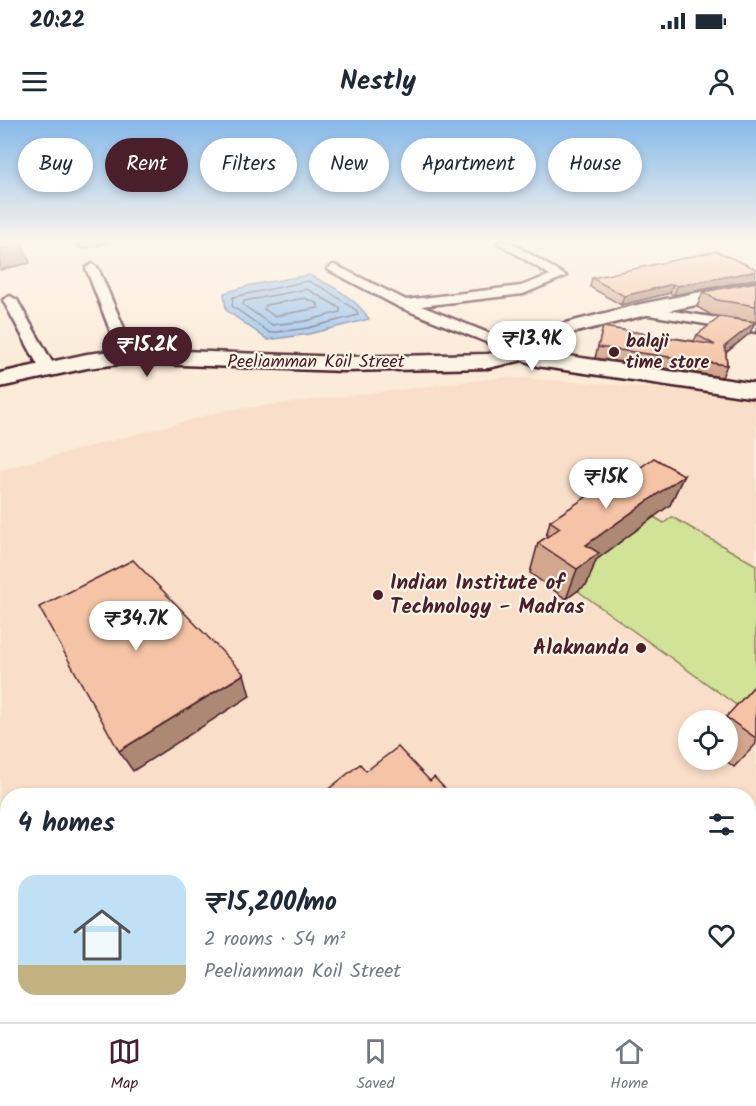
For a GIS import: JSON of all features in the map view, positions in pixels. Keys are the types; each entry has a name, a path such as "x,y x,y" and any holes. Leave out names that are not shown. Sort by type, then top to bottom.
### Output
{"street":[{"path":"99,284 128,357"},
{"path":"364,284 404,304 537,359 756,391"},
{"path":"404,304 523,290 539,284"},
{"name":"Peeliamman Koil Street","path":"0,380 87,361 128,357 344,364 488,361 526,353 561,330 641,310 756,287"},
{"path":"10,300 48,369"},
{"path":"641,310 756,328"}],"shaded area":[{"name":"Indian Institute of Technology - Madras","path":"505,377 756,395 756,788 0,788 0,470 228,410"}],"green space":[{"path":"654,517 664,523 672,517 756,565 756,712 742,709 578,591 587,584 575,575"}],"water":[{"path":"326,284 350,298 369,319 309,334 268,340 226,310 224,293 251,285"}],"building":[{"path":"603,284 673,284 624,296"},
{"path":"756,284 756,306 717,300 703,292"},
{"path":"720,317 755,322 725,346 727,365 598,347 603,327 715,345 697,335"},
{"path":"654,458 684,475 586,545 599,553 577,569 538,543 560,528 550,521 633,466 638,469"},
{"path":"133,560 244,674 119,751 39,607"},
{"path":"756,684 756,738 738,725 738,710 732,710"},
{"path":"398,747 430,781 434,777 444,788 330,788 360,764 366,771"}],"place":[{"name":"balaji time store","path":"614,352"},
{"name":"Indian Institute of Technology - Madras","path":"378,595"},
{"name":"Alaknanda","path":"641,648"}]}
